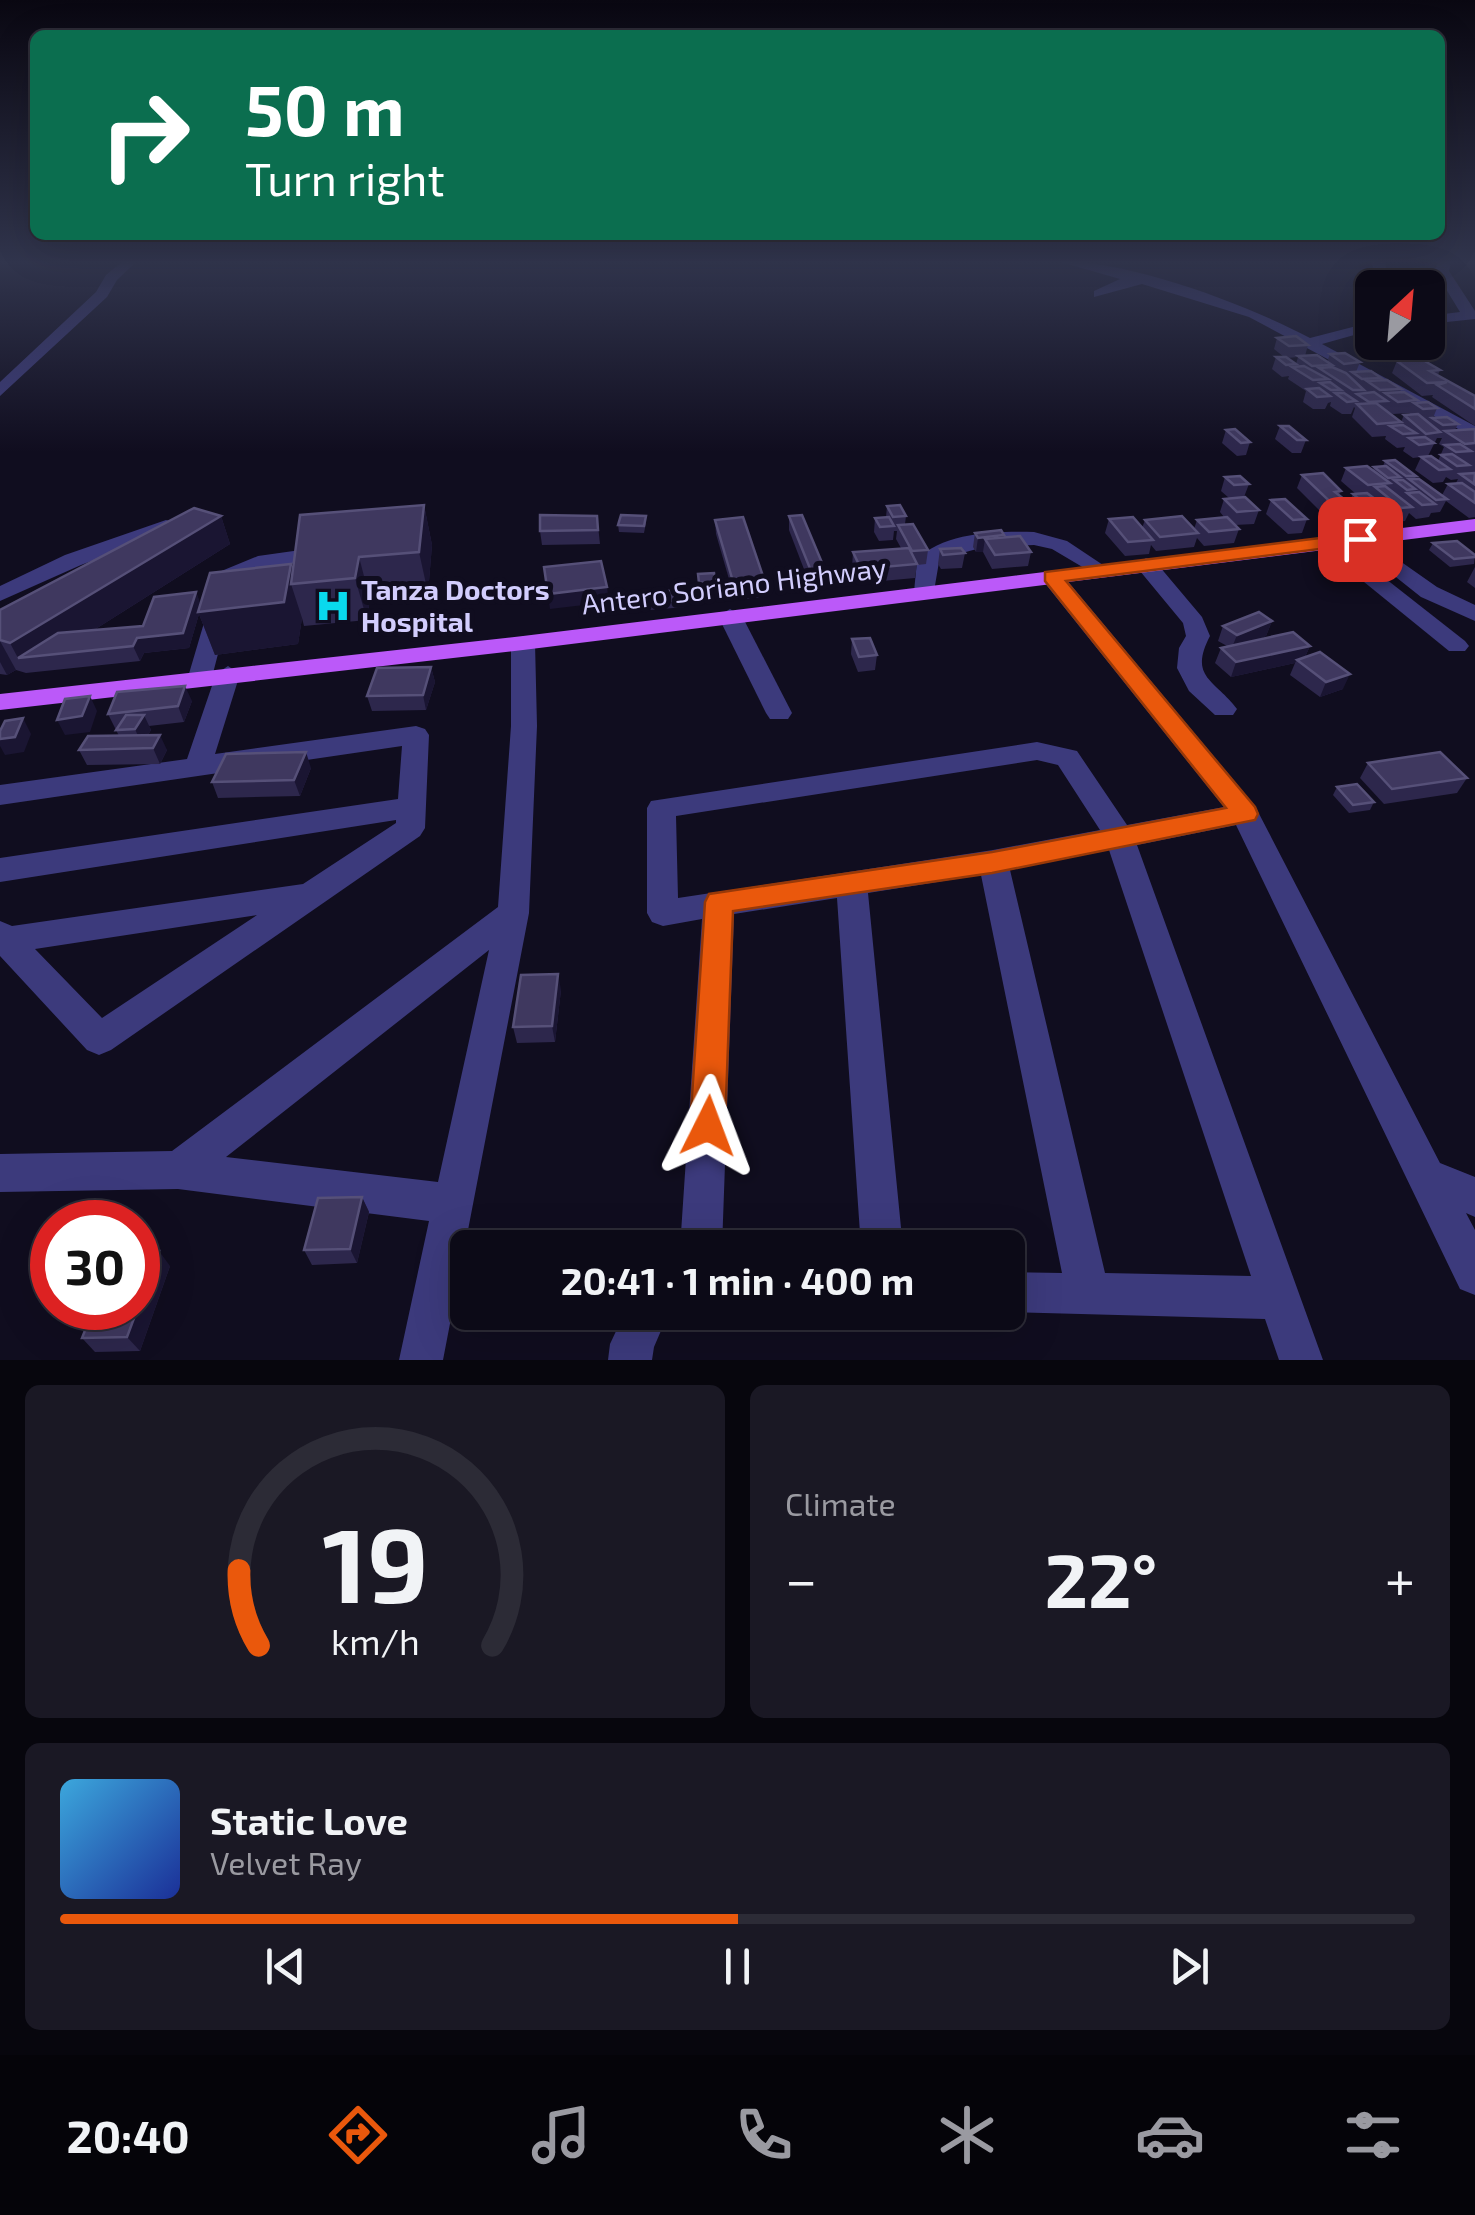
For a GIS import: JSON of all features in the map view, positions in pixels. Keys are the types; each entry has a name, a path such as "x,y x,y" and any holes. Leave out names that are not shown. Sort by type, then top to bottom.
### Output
{"main road":[{"name":"Antero Soriano Highway","path":"0,702 523,643 1475,525"}],"street":[{"path":"0,391 70,324"},
{"path":"1276,324 1475,434"},
{"path":"1312,342 1355,331"},
{"path":"0,594 73,560 166,526"},
{"path":"925,592 928,560 946,547 1023,538 1048,540 1101,571"},
{"path":"1360,539 1429,592 1475,614"},
{"path":"1328,543 1466,640"},
{"path":"200,678 227,578 258,562 347,550"},
{"path":"1146,565 1194,622 1198,636 1188,651 1187,664 1196,683 1224,709"},
{"path":"1052,576 1245,814 1475,1274"},
{"path":"1448,602 1466,640"},
{"path":"730,616 779,713"},
{"path":"421,1360 513,913 524,726 523,643"},
{"path":"198,766 228,674"},
{"path":"0,795 416,734 410,828 98,1039 2,937"},
{"path":"1245,814 1120,838 992,862 663,913 660,808 1052,752 1067,758 1120,838 1300,1360"},
{"path":"0,870 410,807"},
{"path":"992,862 1088,1294"},
{"path":"852,885 881,1230"},
{"path":"2,937 311,895"},
{"path":"702,1230 719,902"},
{"path":"178,1170 513,913"},
{"path":"0,1173 178,1170 454,1204"},
{"path":"1427,1177 1475,1196"},
{"path":"1025,1293 1280,1298"},
{"path":"630,1360 639,1330"}],"building":[{"path":"1296,336 1308,345 1289,346 1277,338"},
{"path":"1345,353 1360,362 1344,364 1330,354"},
{"path":"1317,355 1332,365 1312,366 1298,356"},
{"path":"1276,357 1286,357 1296,364 1286,365"},
{"path":"1423,360 1440,370 1430,371 1475,396 1475,409 1437,385 1447,382 1427,383 1397,361"},
{"path":"1304,366 1328,379 1313,380 1292,367"},
{"path":"1332,367 1346,373 1364,390 1353,390 1319,368"},
{"path":"1371,371 1381,378 1362,379 1352,372"},
{"path":"1387,380 1401,389 1380,390 1367,381"},
{"path":"1330,382 1341,390 1331,390 1320,383"},
{"path":"1319,388 1330,396 1317,397 1307,389"},
{"path":"1374,392 1387,401 1369,402 1357,394"},
{"path":"1404,392 1417,400 1398,402 1385,393"},
{"path":"1335,393 1344,393 1356,401 1347,402"},
{"path":"1428,402 1437,408 1423,409 1414,403"},
{"path":"1376,403 1401,422 1377,424 1357,404"},
{"path":"1418,414 1440,432 1426,434 1404,415"},
{"path":"1447,417 1458,424 1443,425 1432,418"},
{"path":"1403,425 1416,433 1403,434 1390,426"},
{"path":"1280,426 1289,426 1306,440 1297,440"},
{"path":"1235,429 1250,442 1241,443 1226,430"},
{"path":"1475,429 1475,443 1465,444 1445,431"},
{"path":"1425,437 1434,443 1419,445 1409,438"},
{"path":"1460,444 1471,451 1456,452 1445,445"},
{"path":"1452,454 1469,465 1457,466 1441,455"},
{"path":"1431,456 1450,469 1439,470 1421,457"},
{"path":"1395,460 1416,476 1406,476 1385,461"},
{"path":"1367,466 1390,483 1368,485 1346,468"},
{"path":"1386,466 1400,477 1388,478 1374,467"},
{"path":"1323,473 1341,491 1335,492 1360,512 1343,514 1302,475"},
{"path":"1475,473 1474,484 1460,474"},
{"path":"1240,476 1249,484 1234,485 1225,477"},
{"path":"1409,479 1419,479 1447,499 1436,500"},
{"path":"1394,480 1403,480 1415,489 1407,490"},
{"path":"1462,483 1475,492 1475,503 1448,484"},
{"path":"1385,486 1412,507 1401,508 1375,487"},
{"path":"1419,492 1435,504 1422,505 1407,493"},
{"path":"1367,493 1388,509 1373,510 1353,494"},
{"path":"1245,497 1259,510 1237,512 1224,499"},
{"path":"1285,499 1307,519 1293,520 1271,500"},
{"path":"424,505 419,552 359,557 355,578 291,584 300,515"},
{"path":"900,505 906,516 893,517 887,506"},
{"path":"194,508 221,516 10,643 0,640 0,610"},
{"path":"540,515 597,516 598,530 540,531"},
{"path":"621,515 646,516 644,526 618,525"},
{"path":"802,515 825,570 811,571 789,516"},
{"path":"1182,516 1198,533 1160,537 1145,520"},
{"path":"743,517 765,582 734,585 715,520"},
{"path":"889,517 894,526 880,527 875,518"},
{"path":"1133,517 1153,540 1128,542 1109,519"},
{"path":"1227,517 1239,529 1209,532 1197,520"},
{"path":"913,524 928,550 912,551 898,525"},
{"path":"1001,530 1004,535 978,538 975,533"},
{"path":"1020,536 1031,552 995,555 985,539"},
{"path":"1457,541 1475,557 1454,559 1433,543"},
{"path":"909,548 917,564 861,569 853,552"},
{"path":"961,548 965,553 943,555 940,549"},
{"path":"601,561 607,587 548,594 544,567"},
{"path":"291,564 284,602 198,612 210,573"},
{"path":"714,573 715,582 699,583 698,574"},
{"path":"684,590 685,600 649,602 648,592"},
{"path":"196,592 183,633 137,638 133,646 18,658 58,633 143,626 154,597"},
{"path":"1259,612 1272,621 1237,635 1223,626"},
{"path":"1293,632 1310,646 1236,662 1221,648"},
{"path":"870,638 877,655 859,657 852,639"},
{"path":"1320,652 1350,674 1326,682 1297,660"},
{"path":"431,667 423,695 367,696 377,668"},
{"path":"185,686 178,706 108,714 117,692"},
{"path":"90,696 82,716 57,720 65,699"},
{"path":"126,715 144,715 135,729 116,730"},
{"path":"23,718 15,737 0,739 5,721"},
{"path":"160,735 153,748 79,750 88,736"},
{"path":"306,752 294,780 212,782 226,754"},
{"path":"1440,752 1467,778 1392,789 1368,763"},
{"path":"1357,784 1374,802 1353,805 1337,787"},
{"path":"558,974 552,1026 513,1027 521,975"},
{"path":"362,1197 350,1249 304,1250 318,1198"},
{"path":"85,1330 130,1330 127,1337 82,1338"}],"place":[{"name":"Tanza Doctors Hospital","path":"333,606"}],"route":[{"path":"708,1126 719,902 992,862 1245,814 1052,576 1360,539"}]}
